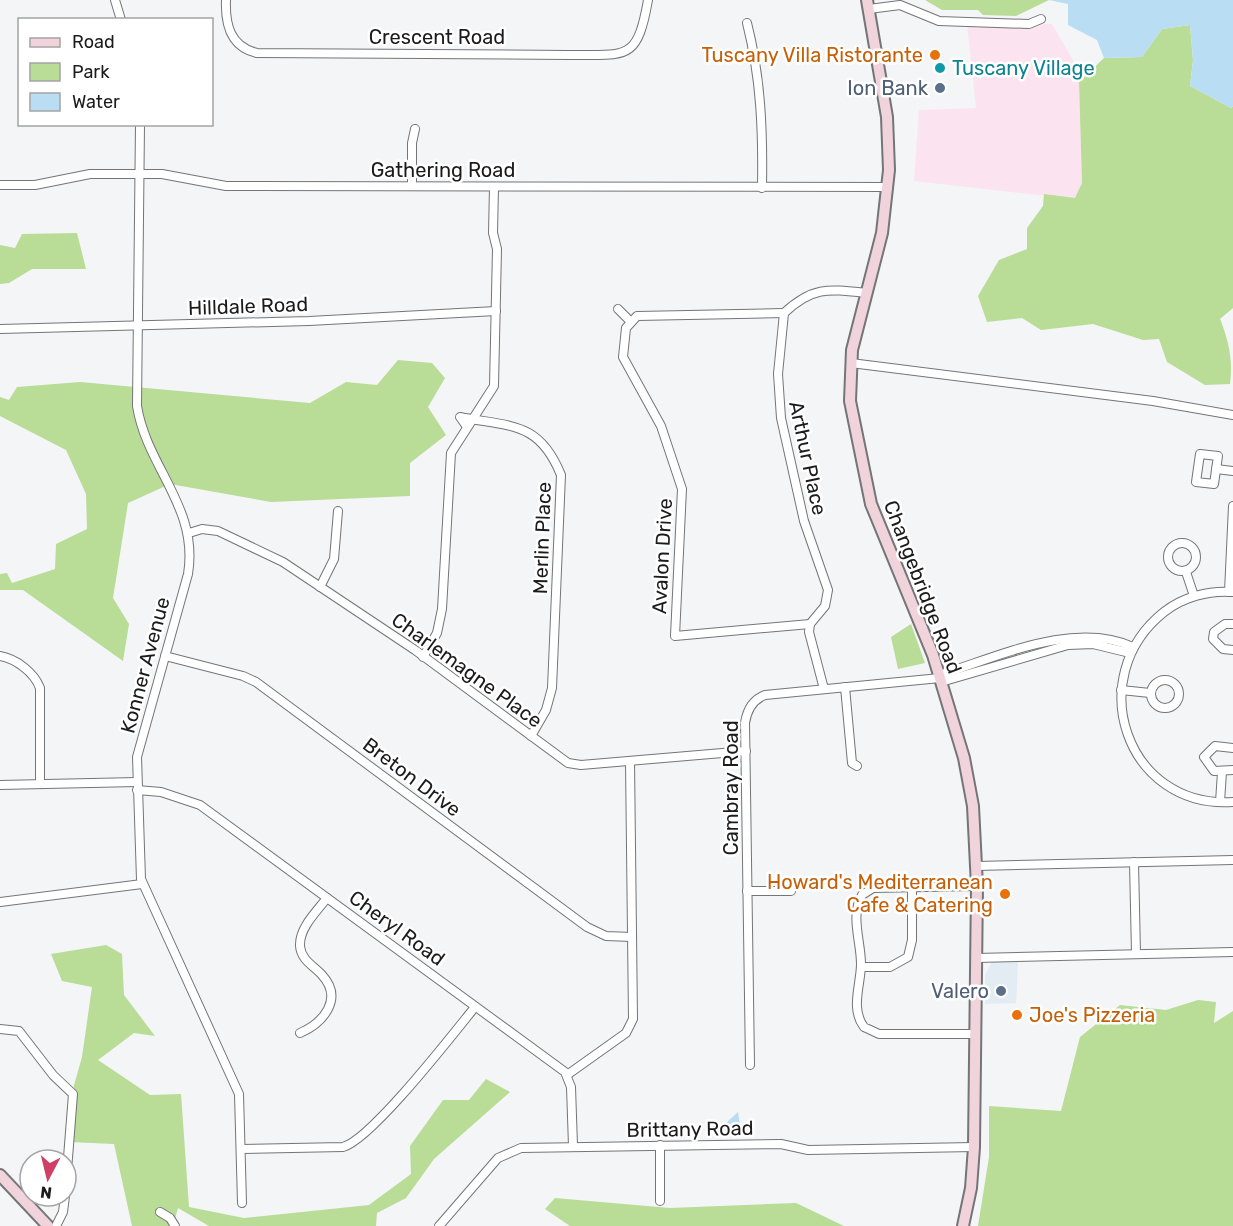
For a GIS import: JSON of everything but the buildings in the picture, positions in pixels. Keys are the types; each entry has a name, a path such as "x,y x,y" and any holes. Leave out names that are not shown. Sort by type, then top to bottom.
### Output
{"main road":[{"name":"Changebridge Road","path":"868,5 888,117 888,187 882,233 854,341 851,363 852,415 871,504 926,636 964,758 973,806 977,886 974,1147 971,1188 963,1226"},
{"path":"0,1175 48,1226"}],"street":[{"path":"114,0 120,18"},
{"name":"Crescent Road","path":"226,0 226,23 231,35 245,49 257,53 569,55 618,54 629,50 641,35 648,0"},
{"path":"868,5 900,5 948,22 1029,24 1041,19"},
{"path":"747,22 756,59 761,100 762,188"},
{"name":"Konner Avenue","path":"140,126 137,326 139,419 189,533 188,574 137,757 142,884 233,1077 240,1102 242,1203"},
{"path":"412,186 412,143 415,129"},
{"name":"Gathering Road","path":"0,185 34,185 90,174 162,174 226,186 888,187"},
{"path":"423,657 437,633 442,609 449,461 454,447 494,386 496,311 494,187"},
{"path":"618,309 630,321 641,315 784,313 809,293 867,293"},
{"name":"Hilldale Road","path":"0,329 309,321 496,311"},
{"name":"Arthur Place","path":"784,313 778,374 781,418 801,511 828,590 825,606 810,624"},
{"name":"Avalon Drive","path":"630,321 626,328 623,357 662,426 682,489 675,636 810,624"},
{"path":"851,363 1154,401 1233,415"},
{"path":"467,427 460,417 473,419"},
{"name":"Merlin Place","path":"473,419 534,434 552,454 561,475 552,688 546,710 531,735"},
{"path":"1216,469 1233,471"},
{"path":"1233,506 1231,592 1194,596 1169,608 1156,618 1131,650 1121,690 1124,724 1133,747 1146,766 1179,791 1220,802 1233,802"},
{"path":"320,587 332,566 338,511"},
{"name":"Charlemagne Place","path":"189,533 202,529 218,531 283,562 423,657 568,763 581,765 746,751"},
{"path":"1186,572 1194,596"},
{"path":"810,624 810,641 824,689"},
{"path":"1233,624 1224,624 1214,632 1213,639 1223,649 1233,650"},
{"name":"Cambray Road","path":"750,1065 746,751 747,715 754,701 765,695 940,678 1068,645 1105,645 1131,650"},
{"path":"0,656 12,659 24,668 36,679 40,688 40,784"},
{"name":"Breton Drive","path":"165,656 243,676 256,682 587,927 606,936 632,938"},
{"path":"845,687 852,762 857,766"},
{"path":"1121,690 1150,693"},
{"path":"1233,748 1215,746 1205,754 1204,760 1214,771 1233,770"},
{"path":"573,1146 572,1095 567,1076 626,1033 631,1024 630,761"},
{"path":"1220,802 1222,772"},
{"name":"Cheryl Road","path":"0,785 137,786 200,805 567,1076"},
{"path":"976,866 1233,860"},
{"path":"1134,862 1136,954"},
{"path":"0,902 142,884"},
{"path":"975,1034 879,1034 867,1030 861,1024 858,1011 861,967 856,911 862,895 873,888 977,886"},
{"path":"861,967 890,967 908,957 912,940 912,887"},
{"path":"747,891 791,891"},
{"path":"300,1033 318,1022 329,1009 331,1001 328,984 304,958 300,945 303,930 327,898"},
{"path":"976,958 1233,952"},
{"path":"241,1149 343,1147 356,1141 382,1116 475,1007"},
{"path":"0,1029 19,1031 53,1075 73,1094 69,1148"},
{"name":"Brittany Road","path":"439,1226 505,1154 528,1147 781,1144 808,1150 974,1147"},
{"path":"660,1145 660,1201"},
{"path":"56,1226 64,1208"},
{"path":"160,1212 170,1218 175,1226"}],"shaded area":[{"path":"967,24 1052,24 1073,60 1072,82 1079,82 1082,183 1075,199 914,181 919,110 976,108"},
{"name":"Valero","path":"1018,961 1016,1003 985,1004 985,975 992,962"}],"green space":[{"path":"925,0 1049,0 1016,16 983,15 978,10 942,10"},
{"path":"1190,25 1193,60 1190,86 1231,108 1233,106 1233,308 1220,319 1230,351 1230,384 1205,385 1167,362 1159,339 1143,340 1093,324 1041,330 1022,318 987,322 978,296 999,260 1027,249 1027,228 1043,206 1044,194 1075,198 1082,183 1079,82 1104,58 1142,57 1162,29"},
{"path":"77,233 86,269 32,269 9,283 0,284 0,245 15,248 22,234"},
{"path":"398,360 432,363 445,378 428,407 446,435 410,463 410,496 271,502 170,484 128,503 113,598 129,624 123,661 23,590 0,590 0,574 7,573 12,583 55,569 56,544 87,529 86,494 66,450 0,416 0,397 9,400 17,387 80,382 310,403 346,382 377,385"},
{"path":"911,624 925,663 898,669 891,637"},
{"path":"106,945 122,954 124,995 155,1036 134,1033 98,1060 150,1095 181,1094 189,1207 244,1218 369,1205 411,1174 410,1146 443,1100 469,1100 486,1079 510,1092 434,1159 406,1198 377,1213 376,1226 209,1226 178,1208 173,1226 132,1226 114,1144 70,1142 71,1096 82,1057 92,987 62,981 51,954"},
{"path":"1198,1000 1216,1002 1214,1023 1233,1011 1233,1226 978,1226 989,1157 989,1106 1061,1111 1080,1037 1120,1005 1166,1010"},
{"path":"555,1198 670,1208 796,1203 844,1226 570,1226 545,1209"}],"water":[{"path":"1049,0 1233,0 1233,106 1231,108 1190,86 1193,60 1190,25 1162,29 1142,57 1104,58 1097,40 1068,25 1068,4"},
{"path":"738,1112 742,1136 715,1133"}],"place":[{"name":"Tuscany Villa Ristorante","path":"935,55"},
{"name":"Tuscany Village","path":"940,68"},
{"name":"Ion Bank","path":"940,88"},
{"name":"Howard's Mediterranean Cafe & Catering","path":"1005,894"},
{"name":"Valero","path":"1001,991"},
{"name":"Joe's Pizzeria","path":"1017,1015"}]}
